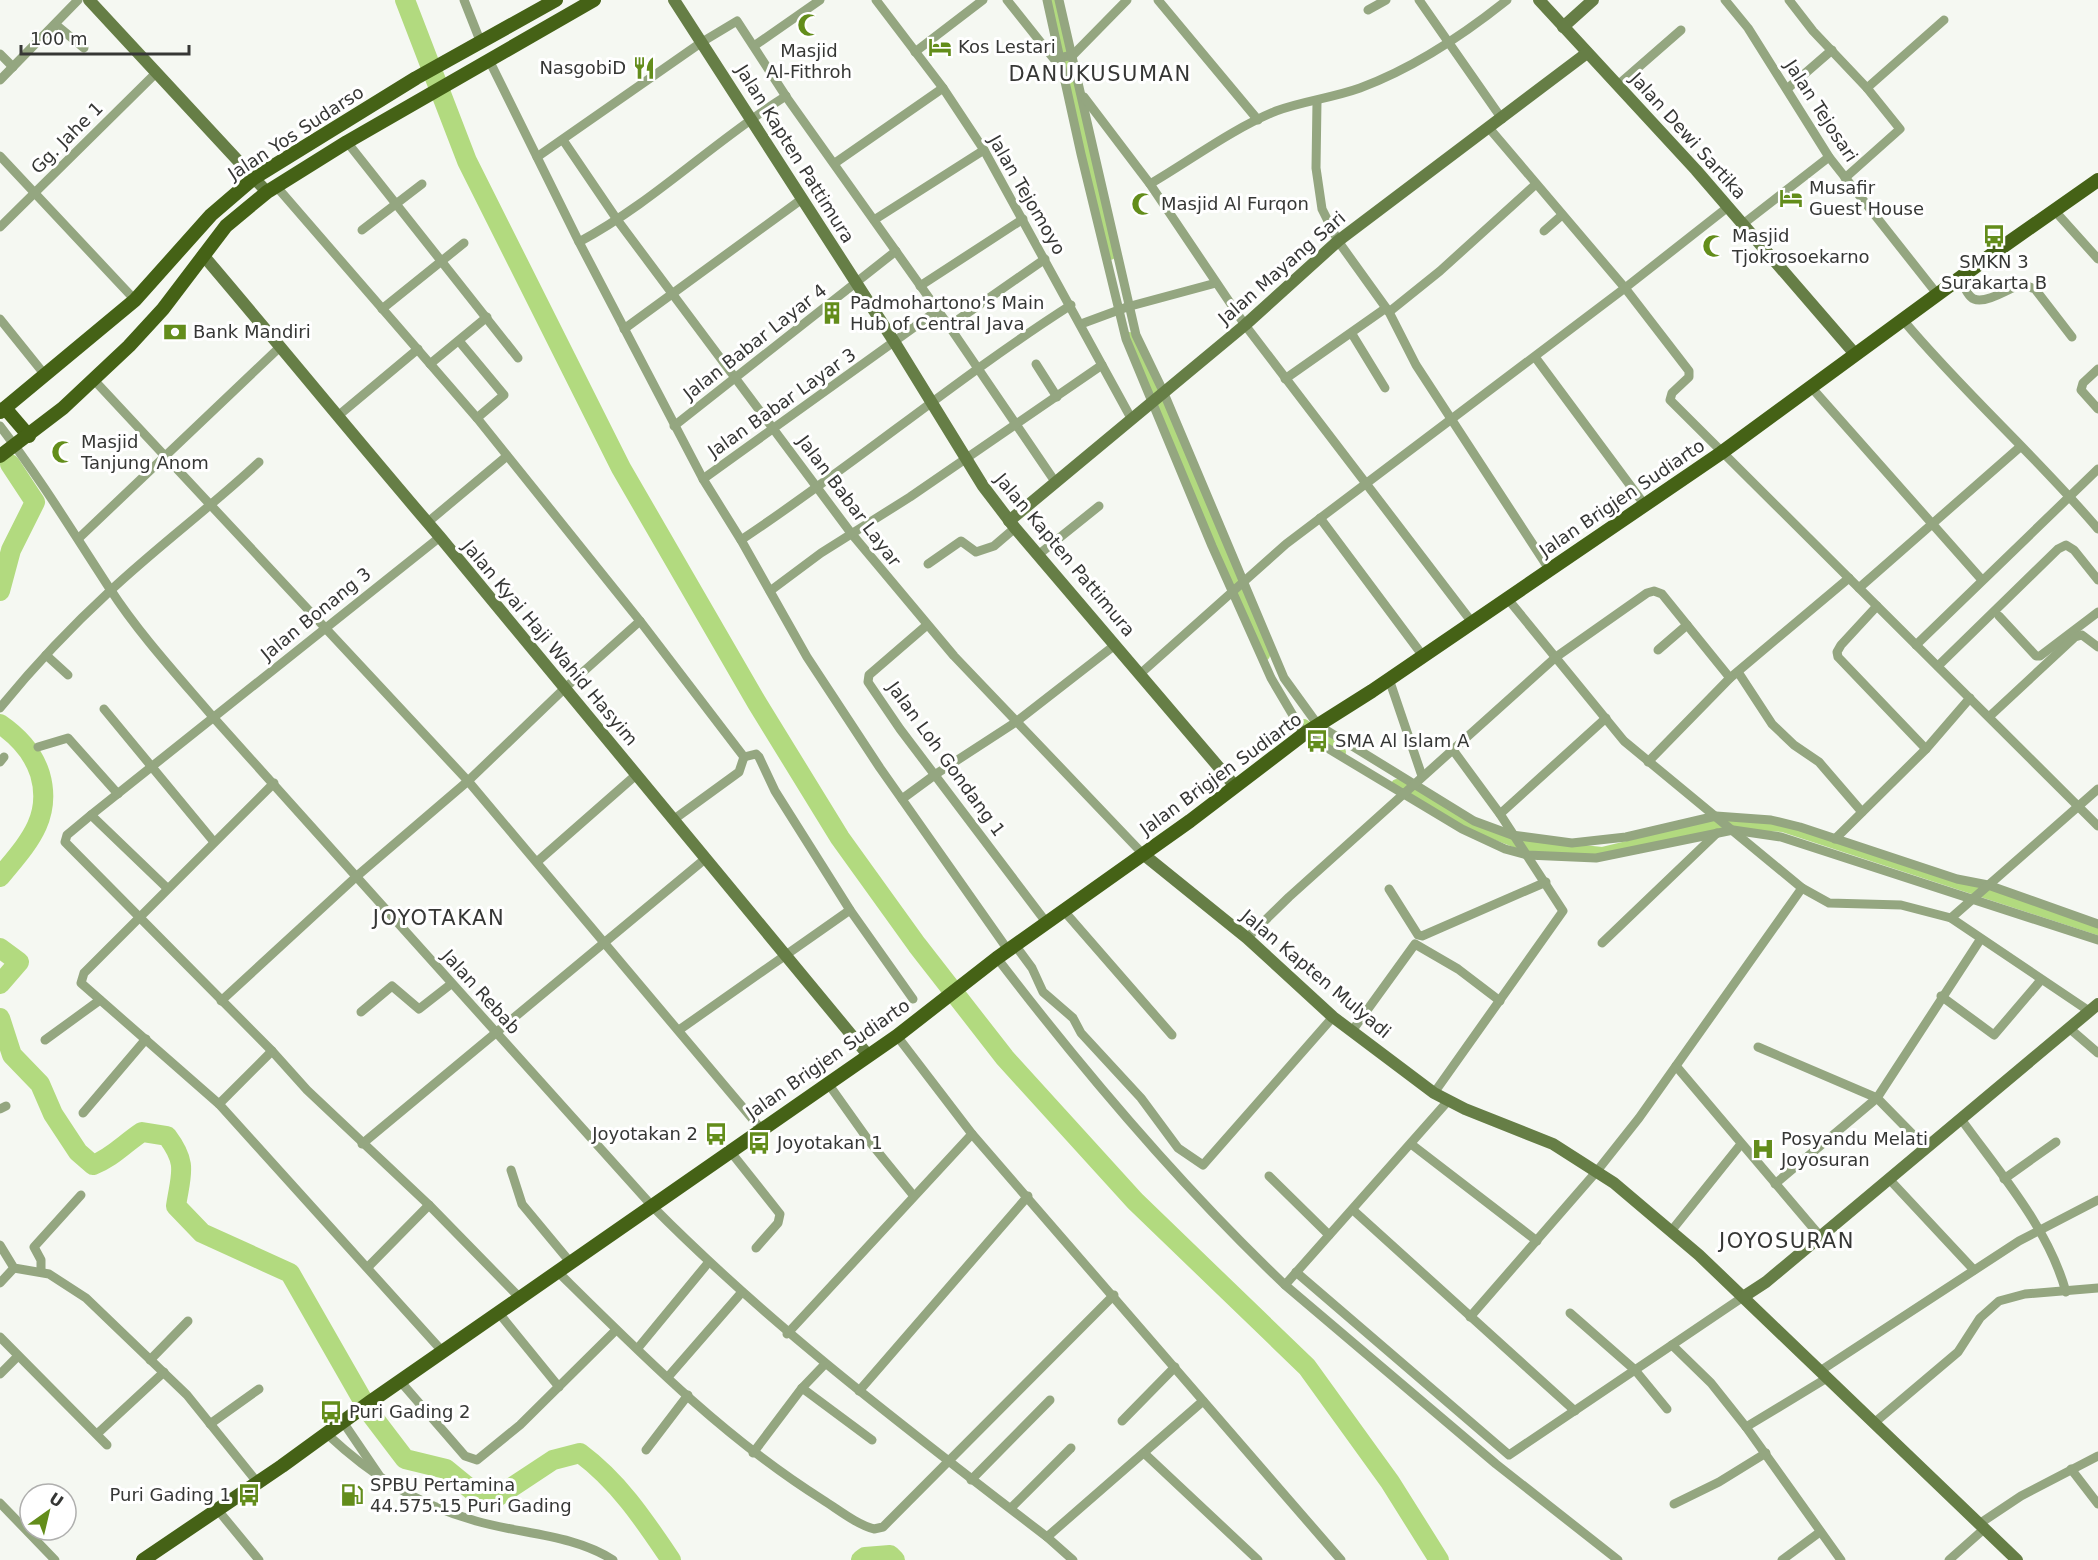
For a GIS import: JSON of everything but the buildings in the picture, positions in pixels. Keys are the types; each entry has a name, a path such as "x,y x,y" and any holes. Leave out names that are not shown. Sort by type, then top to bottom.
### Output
{"main road":[{"path":"89,0 254,178 271,189"},
{"name":"Jalan Yos Sudarso","path":"3,410 135,300 211,215 254,178 417,78 556,0"},
{"path":"7,451 29,436 94,380 163,309 226,226 271,189 347,142 490,62 594,0"},
{"name":"Jalan Kapten Pattimura","path":"674,0 895,343 966,459 1012,524 1234,785"},
{"name":"Jalan Dewi Sartika","path":"1539,0 1728,207 1855,354"},
{"path":"1563,27 1593,0"},
{"name":"Jalan Mayang Sari","path":"1012,524 1131,418 1245,325 1338,241 1587,53"},
{"name":"Jalan Brigjen Sudiarto","path":"143,1560 327,1434 498,1312 653,1207 760,1128 897,1036 1006,951 1143,854 1310,730 1389,679 1471,621 1721,453 2098,180"},
{"name":"Jalan Kyai Haji Wahid Hasyim","path":"203,255 339,415 379,467 428,522 868,1055"},
{"path":"3,410 29,436"},
{"name":"Jalan Kapten Mulyadi","path":"1143,854 1247,938 1333,1017 1434,1093 1448,1101 1553,1144 1597,1171 1672,1230 2016,1560"},
{"path":"1743,1297 1889,1179 2094,1007"}],"street":[{"path":"0,80 78,0"},
{"path":"464,0 481,43"},
{"path":"754,46 820,0"},
{"name":"Jalan Tejomoyo","path":"876,0 943,88 984,150 1071,304 1131,418"},
{"path":"915,52 982,0"},
{"path":"1006,0 1051,57 1066,57 1127,0"},
{"path":"1047,0 1066,57 1082,93 1150,184 1245,325 1471,621"},
{"path":"1059,0 1066,57 1123,308 1136,335 1157,397 1271,678 1310,730 1409,790 1484,840 1524,852 1562,859 1596,858 1732,830 1781,837 1973,897 2098,940"},
{"path":"1158,0 1257,120"},
{"path":"1368,10 1386,0"},
{"path":"1419,0 1502,119"},
{"path":"1150,184 1257,120 1293,106 1317,101 1391,75 1449,44 1507,0"},
{"name":"Jalan Tejosari","path":"1725,0 1748,28 1829,157 1938,295"},
{"path":"1789,0 1813,31 1867,88 1900,129 1845,178"},
{"path":"1867,88 1944,20"},
{"path":"537,157 702,42 737,21 786,96 938,310 1056,483"},
{"path":"55,24 84,48"},
{"path":"1618,85 1681,30"},
{"path":"1786,89 1832,50"},
{"path":"0,54 13,67"},
{"path":"490,62 579,242 703,479 741,540 807,657 1006,951 1058,1037 1146,1141 1285,1285 1496,1464 1618,1560"},
{"name":"Gg. Jahe 1","path":"0,227 156,73"},
{"path":"835,163 943,88"},
{"path":"1082,93 1123,308 1126,339 1183,443 1284,678 1310,730 1409,790 1474,821 1513,836 1539,840 1593,842 1718,817 1771,820 1957,879 1986,886 2098,924"},
{"path":"579,242 618,221 751,118 786,96"},
{"path":"1317,101 1318,189 1322,209 1338,241 1387,310 1416,365 1549,569"},
{"path":"1489,128 1625,288 1689,370 1689,377 1672,393 1670,400 2098,826"},
{"name":"Jalan Babar Layar","path":"562,140 618,221 851,533 927,625 1016,722 1143,854"},
{"path":"347,142 518,358"},
{"path":"874,220 984,150"},
{"path":"0,156 135,300"},
{"path":"1743,224 1829,157"},
{"path":"362,230 422,184"},
{"path":"1286,379 1440,271 1536,184"},
{"path":"271,189 418,349 477,418 640,621 744,757"},
{"path":"624,329 802,199"},
{"path":"1140,674 1320,518 1452,420 1728,207"},
{"path":"2054,210 2098,259"},
{"path":"1544,231 1562,214"},
{"path":"920,286 1023,219"},
{"path":"382,309 464,243"},
{"name":"Jalan Babar Layar 4","path":"674,426 896,251"},
{"path":"949,326 1045,259"},
{"path":"1960,278 1971,297 1976,300 2021,284 2034,288 2072,337"},
{"path":"1081,324 1123,308 1215,283"},
{"path":"741,540 817,489 931,402 1071,304"},
{"name":"Jalan Babar Layar 3","path":"703,479 938,310"},
{"path":"430,364 487,317"},
{"path":"0,320 45,375"},
{"path":"1903,320 1962,388 2098,529"},
{"path":"1352,334 1385,388"},
{"path":"459,341 504,395 477,418"},
{"path":"79,538 281,346"},
{"path":"339,415 418,349"},
{"path":"1534,357 1644,504"},
{"path":"1036,364 1057,397"},
{"path":"770,591 851,533 966,459 1102,365"},
{"path":"2098,369 2083,383 2081,390 2098,409"},
{"path":"94,380 468,781 538,861 760,1128"},
{"path":"1811,387 1982,580"},
{"name":"Jalan Rebab","path":"0,426 7,451 79,538 111,590 161,657 451,984 653,1207 708,1263 787,1334 971,1480 1011,1508 1073,1560"},
{"path":"1859,588 2020,447"},
{"path":"428,522 507,456"},
{"path":"0,708 46,655 111,590 210,507 259,462"},
{"path":"1916,645 2098,469"},
{"path":"1038,555 1099,506"},
{"path":"1320,518 1423,656"},
{"path":"928,564 961,541 976,552 985,551 1012,524"},
{"name":"Jalan Bonang 3","path":"440,537 91,815 67,836 67,847 362,1144 429,1205 520,1298"},
{"path":"1938,666 2058,549 2066,545 2074,550 2098,580"},
{"path":"1648,762 1734,675 1850,578"},
{"path":"1247,938 1422,776 1556,657 1654,591 1662,594 1687,625 1734,675 1772,724 1794,745 1819,762 1862,812"},
{"path":"1507,598 1624,741 1802,888 1829,903 1901,905 1951,918 2041,980 2094,1007"},
{"path":"1877,606 1841,645 1837,652 1838,657 1926,749"},
{"path":"1999,616 2036,656 2040,656 2098,612"},
{"path":"221,1001 357,876 468,781 565,688 640,621"},
{"name":"Jalan Loh Gondang 1","path":"927,625 868,678 900,729 1046,922"},
{"path":"1658,650 1687,625"},
{"path":"1990,716 2075,637 2082,635 2098,647"},
{"path":"902,799 1016,722 1115,645"},
{"path":"46,655 68,675"},
{"path":"1389,679 1422,776"},
{"path":"1835,839 1926,749 1970,698"},
{"path":"105,709 214,842"},
{"path":"1500,814 1606,718"},
{"path":"38,747 68,738 118,794"},
{"path":"1434,1093 1563,914 1545,882 1500,814 1453,750"},
{"path":"744,757 756,754 759,757 775,791 850,910 913,999"},
{"path":"674,820 739,772 744,757"},
{"path":"538,861 636,775"},
{"path":"274,783 80,979 86,988 219,1104 443,1352"},
{"path":"1951,918 2098,789"},
{"path":"91,815 168,888"},
{"path":"1602,943 1717,833"},
{"path":"362,1144 495,1031 606,943 653,900 705,859"},
{"path":"1389,889 1418,935 1422,936 1545,882"},
{"path":"1470,1317 1597,1171 1676,1066 1802,888"},
{"path":"680,1030 850,910"},
{"path":"1064,911 1172,1035"},
{"path":"1775,1184 1877,1098 1941,996 1980,940"},
{"path":"1352,1031 1415,944 1458,969 1500,1000"},
{"path":"1006,951 1032,968 1043,992 1073,1018 1081,1033 1141,1098 1178,1148 1203,1165 1333,1017"},
{"path":"1941,996 1995,1035 2041,980"},
{"path":"361,1012 392,986 419,1009 451,984"},
{"path":"45,1040 100,1000"},
{"path":"2069,1028 2098,1053"},
{"path":"897,1036 972,1134 1114,1295 1341,1560"},
{"path":"83,1113 146,1039"},
{"path":"1758,1047 1877,1098 1926,1148"},
{"path":"219,1104 272,1051"},
{"path":"1676,1066 1820,1236"},
{"path":"827,1082 869,1141 913,1195"},
{"path":"1285,1285 1448,1101"},
{"path":"1960,1119 2039,1230 2061,1276 2066,1292"},
{"path":"787,1334 913,1195 972,1134"},
{"path":"2004,1179 2056,1142"},
{"path":"1411,1144 1537,1241"},
{"path":"1672,1230 1742,1144"},
{"path":"730,1151 780,1214 777,1223 756,1248"},
{"path":"511,1170 522,1204 571,1263"},
{"path":"1269,1176 1329,1235"},
{"path":"1889,1179 1974,1269"},
{"path":"41,1272 42,1260 34,1247 81,1195"},
{"path":"859,1391 1028,1196"},
{"path":"1746,1426 1974,1269 2039,1230 2098,1200"},
{"path":"368,1267 429,1205"},
{"path":"1353,1210 1575,1411"},
{"path":"0,1245 15,1268 41,1272 64,1282 86,1298 164,1372 257,1482"},
{"path":"638,1348 708,1263"},
{"path":"0,1283 15,1268"},
{"path":"558,1272 616,1329 753,1453 813,1494 874,1529 883,1527 1114,1295"},
{"path":"1296,1272 1509,1455 1743,1297"},
{"path":"1874,1423 1958,1352 1980,1318 1999,1300 2025,1294 2098,1288"},
{"path":"668,1377 742,1292"},
{"path":"498,1312 559,1387"},
{"path":"1570,1313 1635,1370 1667,1409"},
{"path":"150,1360 188,1321"},
{"path":"400,1381 459,1450 465,1456 477,1460 520,1425 616,1329"},
{"path":"0,1337 107,1445"},
{"path":"1672,1345 1711,1383 1746,1426 1838,1559"},
{"path":"0,1374 18,1356"},
{"path":"753,1453 802,1388 825,1364"},
{"path":"1122,1421 1174,1367"},
{"path":"97,1434 164,1372"},
{"path":"802,1388 872,1440"},
{"path":"210,1424 259,1389"},
{"path":"646,1450 688,1395"},
{"path":"971,1480 1050,1400"},
{"path":"1047,1538 1203,1401"},
{"path":"348,1418 384,1482"},
{"path":"327,1434 384,1482 446,1511 477,1522 591,1549 613,1560"},
{"path":"1011,1508 1071,1448"},
{"path":"1674,1504 1719,1482 1766,1453"},
{"path":"1145,1454 1258,1560"},
{"path":"1949,1560 1981,1526 2071,1469 2098,1456"},
{"path":"2071,1469 2098,1504"},
{"path":"0,1503 55,1560"},
{"path":"217,1509 259,1560"},
{"path":"1782,1560 1820,1532"}],"waterway":[{"path":"405,0 467,161 621,468 757,703 840,838 917,945 1005,1058 1135,1201 1307,1367 1390,1482 1439,1560"},
{"path":"1053,0 1110,254"},
{"path":"1129,338 1160,399 1255,627 1264,655"},
{"path":"0,591 11,550 35,502 10,464"},
{"path":"0,724 13,734 29,752 40,774 43,790 43,805 35,830 0,877"},
{"path":"1304,725 1340,752"},
{"path":"1397,785 1473,825 1524,845 1602,853 1726,823 1783,826 2098,929"},
{"path":"0,948 19,962 0,984"},
{"path":"0,1018 12,1055 40,1084 53,1114 78,1152 93,1165 142,1132 167,1136 178,1154 181,1169 176,1206 202,1233 290,1273 370,1413 405,1459 446,1469 479,1496 494,1499 553,1460 580,1453 619,1489 671,1560"},
{"path":"861,1560 865,1557 890,1555 895,1560"}],"place":[{"name":"Masjid Al-Fithroh","path":"809,25"},
{"name":"Kos Lestari","path":"940,47"},
{"name":"NasgobiD","path":"644,68"},
{"name":"Musafir Guest House","path":"1791,198"},
{"name":"Masjid Al Furqon","path":"1143,204"},
{"name":"SMKN 3 Surakarta B","path":"1994,236"},
{"name":"Masjid Tjokrosoekarno","path":"1714,246"},
{"name":"Padmohartono's Main Hub of Central Java","path":"832,313"},
{"name":"Bank Mandiri","path":"175,332"},
{"name":"Masjid Tanjung Anom","path":"63,452"},
{"name":"SMA Al Islam A","path":"1317,741"},
{"name":"Joyotakan 2","path":"716,1134"},
{"name":"Joyotakan 1","path":"759,1143"},
{"name":"Posyandu Melati Joyosuran","path":"1763,1149"},
{"name":"Puri Gading 2","path":"331,1412"},
{"name":"Puri Gading 1","path":"249,1495"},
{"name":"SPBU Pertamina 44.575.15 Puri Gading","path":"352,1495"}],"district":[{"name":"DANUKUSUMAN","path":"1100,74"},
{"name":"JOYOTAKAN","path":"439,918"},
{"name":"JOYOSURAN","path":"1787,1241"}]}
